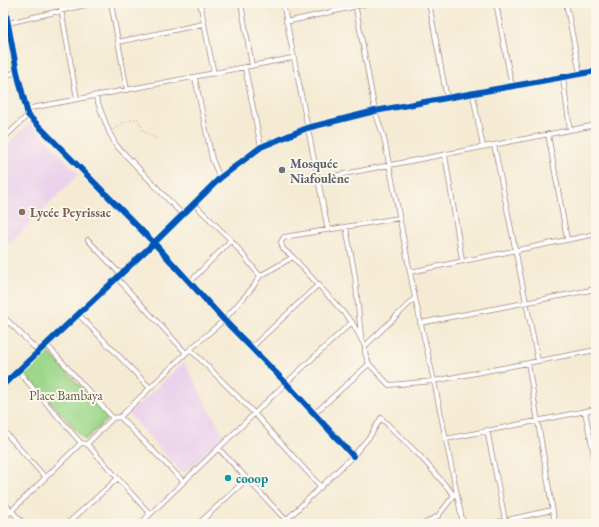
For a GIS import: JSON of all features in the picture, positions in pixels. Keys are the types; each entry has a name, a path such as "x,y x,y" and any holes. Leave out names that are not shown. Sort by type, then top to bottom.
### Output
{"street":[{"path":"4,3 17,72 28,115 154,243 224,320 286,382 353,456"},
{"path":"60,3 78,99"},
{"path":"8,23 94,3"},
{"path":"111,3 127,90"},
{"path":"200,3 214,74"},
{"path":"241,3 252,66"},
{"path":"283,3 292,58 328,230"},
{"path":"286,22 356,4 371,3"},
{"path":"429,3 447,100"},
{"path":"496,3 512,87"},
{"path":"566,3 580,74"},
{"path":"356,4 375,111 384,138 420,323 434,380 455,494 463,524"},
{"path":"118,42 203,24"},
{"path":"26,109 195,78 292,58"},
{"path":"245,68 261,147"},
{"path":"3,385 154,243 220,178 261,147 306,128 375,111 447,100 596,71"},
{"path":"3,76 17,72"},
{"path":"195,78 212,159 220,178"},
{"path":"563,78 570,130"},
{"path":"473,95 483,147"},
{"path":"95,96 109,132 122,152 149,177 182,214"},
{"path":"3,139 28,115"},
{"path":"318,179 596,125"},
{"path":"548,134 567,239"},
{"path":"494,145 538,361"},
{"path":"444,155 462,260"},
{"path":"194,204 231,240 260,276"},
{"path":"399,218 284,237 281,246 319,284 352,322 365,346 365,353 369,364 387,383 391,385 434,380 596,350"},
{"path":"346,227 355,276 361,337"},
{"path":"410,272 462,260 596,234"},
{"path":"88,240 186,353"},
{"path":"190,282 231,240"},
{"path":"87,444 113,418 120,417 186,353 224,320 253,287 260,276 293,257"},
{"path":"251,348 319,284"},
{"path":"420,323 596,289"},
{"path":"365,346 415,298"},
{"path":"78,314 150,388"},
{"path":"3,316 38,351"},
{"path":"3,327 9,322"},
{"path":"140,524 286,382 352,322"},
{"path":"46,344 113,418"},
{"path":"191,350 254,413 321,487"},
{"path":"528,363 555,524"},
{"path":"314,414 369,364"},
{"path":"18,371 81,443 87,444 150,514"},
{"path":"446,439 596,409"},
{"path":"586,412 594,439 596,465"},
{"path":"120,417 183,481"},
{"path":"282,524 353,456 370,436 380,419 383,418 455,494"},
{"path":"3,430 45,477"},
{"path":"487,430 505,520"},
{"path":"3,519 81,443"},
{"path":"218,448 286,520"},
{"path":"67,524 117,479"},
{"path":"198,524 247,479"},
{"path":"424,524 438,516 455,494"},
{"path":"3,502 24,524"},
{"path":"489,524 552,510"},
{"path":"588,524 596,522"}],"path":[{"path":"109,132 122,123 136,118 144,132 160,141"}],"shaded area":[{"name":"Lycée Peyrissac","path":"30,123 79,174 3,250 3,149"},
{"path":"184,362 224,436 186,472 181,472 131,417 130,413"}],"green space":[{"name":"Place Bambaya","path":"46,349 109,418 85,440 22,371"}],"cycle path":[{"path":"4,3 17,72 28,115 154,243 224,320 286,383 353,456"},
{"path":"3,385 154,243 220,178 261,147 307,128 375,111 596,71"}],"place":[{"name":"Mosquée Niafoulène","path":"282,170"},
{"name":"Lycée Peyrissac","path":"22,212"},
{"name":"cooop","path":"228,478"}]}
